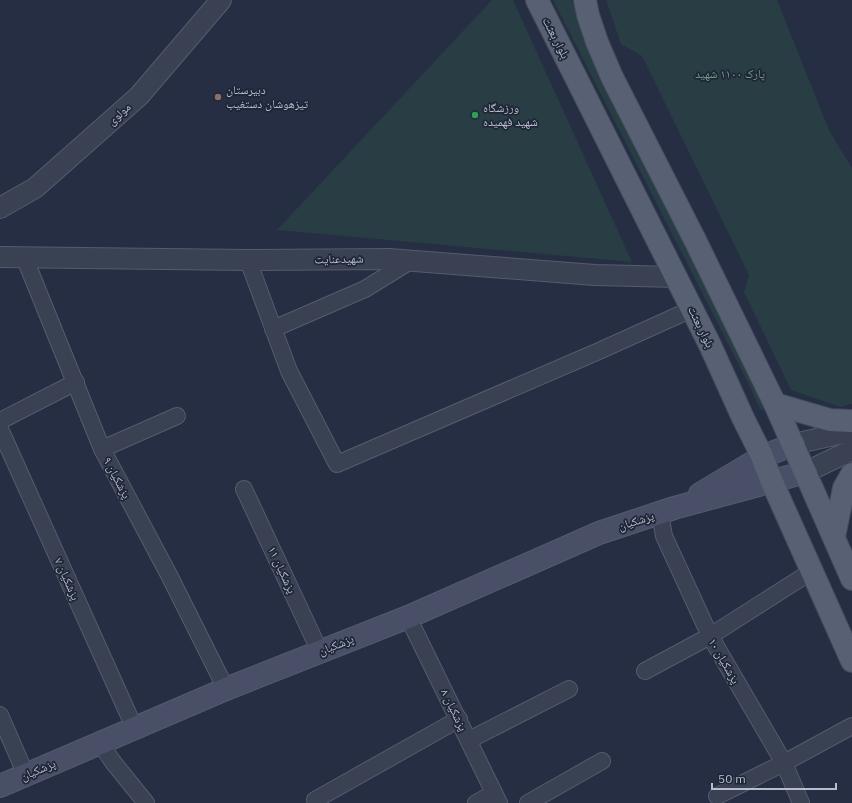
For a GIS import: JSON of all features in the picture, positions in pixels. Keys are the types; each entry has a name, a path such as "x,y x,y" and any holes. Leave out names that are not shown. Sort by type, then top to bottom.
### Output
{"main road":[{"name":"بلوار بعثت","path":"537,0 710,344 762,457 852,661"},
{"path":"585,0 588,15 597,42 612,77 775,404 794,444 852,579"},
{"path":"775,404 830,420 852,421"},
{"name":"پزشکیان","path":"667,511 762,457 794,444"},
{"name":"پزشکیان","path":"0,786 226,689 408,617 600,533 667,511 806,472"},
{"path":"834,537 844,488 852,474"}],"street":[{"name":"مولوی","path":"0,208 35,188 139,96 221,0"},
{"name":"شهیدعنایت","path":"0,257 248,260 389,259 596,275 677,277"},
{"name":"پزشکیان ۹","path":"25,258 102,449 169,575 226,689"},
{"path":"248,260 288,371 336,464 599,351 692,309"},
{"path":"273,328 365,288 412,260"},
{"path":"0,421 76,382"},
{"path":"102,449 177,416"},
{"name":"پزشکیان ۷","path":"0,429 135,729"},
{"path":"794,444 852,431"},
{"path":"806,472 852,450"},
{"name":"پزشکیان ۱۱","path":"244,489 320,652"},
{"name":"پزشکیان ۱۰","path":"667,511 664,536 710,636 784,763 801,803"},
{"path":"645,671 710,636 812,572"},
{"name":"پزشکیان ۸","path":"408,617 497,798"},
{"path":"469,740 569,689"},
{"path":"0,715 26,775"},
{"path":"315,800 459,719"},
{"path":"717,796 784,763 852,726"},
{"path":"100,743 112,762 146,803"},
{"path":"528,803 602,761"},
{"path":"476,803 497,798"}],"green space":[{"name":"ورزشگاه شهید فهمیده","path":"492,0 513,0 632,262 277,230"},
{"path":"553,0 572,0 586,43 766,408 764,410 760,409"},
{"name":"پارک ۱۱۰۰ شهید","path":"606,0 777,0 830,132 852,168 852,404 840,407 791,390 744,292 749,275 642,56 621,44"}],"place":[{"name":"دبیرستان تیزهوشان دستغيب","path":"218,97"},
{"name":"ورزشگاه شهید فهمیده","path":"475,115"}]}
